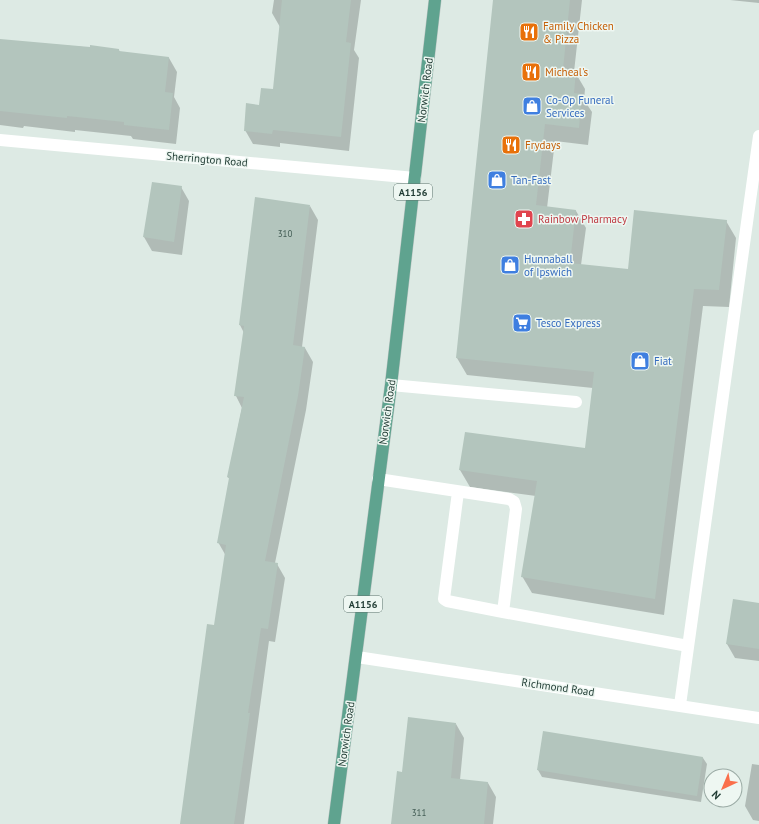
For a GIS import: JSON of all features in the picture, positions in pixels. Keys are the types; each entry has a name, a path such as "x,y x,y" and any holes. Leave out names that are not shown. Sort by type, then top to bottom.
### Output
{"main road":[{"name":"Norwich Road","path":"334,824 357,657 391,384 435,0"}],"street":[{"path":"680,705 759,136"},
{"name":"Sherrington Road","path":"0,140 415,178"},
{"path":"391,384 576,402"},
{"path":"378,479 509,499 514,502 516,509 503,612"},
{"path":"458,492 444,599 447,601 503,612 688,646"},
{"name":"Richmond Road","path":"357,657 759,718"}],"building":[{"path":"282,0 351,0 346,42 351,43 341,137 273,130 272,134 244,131 246,103 259,105 261,88 273,89"},
{"path":"493,0 570,0 563,69 576,71 574,93 582,94 579,128 545,124 536,205 576,210 570,263 628,269 634,210 727,220 719,290 694,289 655,599 521,577 537,481 459,470 465,432 585,448 594,372 456,358"},
{"path":"0,39 90,47 90,45 119,49 119,51 169,57 165,92 173,93 169,130 124,125 124,122 0,111"},
{"path":"152,182 182,186 174,242 143,237"},
{"path":"255,197 310,205 293,345 305,347 298,396 265,561 278,563 268,629 261,628 248,713 250,713 234,824 180,824 207,624 214,625 226,545 217,543 229,478 227,477 244,397 234,396 244,326 239,325"},
{"path":"733,599 759,603 759,649 726,644"},
{"path":"408,717 456,723 451,778 488,782 484,824 391,824 397,771 402,772"},
{"path":"543,731 703,757 697,796 537,770"}],"place":[{"name":"Family Chicken & Pizza","path":"529,32"},
{"name":"Micheal's","path":"531,72"},
{"name":"Co-Op Funeral Services","path":"532,106"},
{"name":"Frydays","path":"511,145"},
{"name":"Tan-Fast","path":"497,180"},
{"name":"Rainbow Pharmacy","path":"524,219"},
{"name":"Hunnaball of Ipswich","path":"510,265"},
{"name":"Tesco Express","path":"522,323"},
{"name":"Fiat","path":"640,361"}]}
